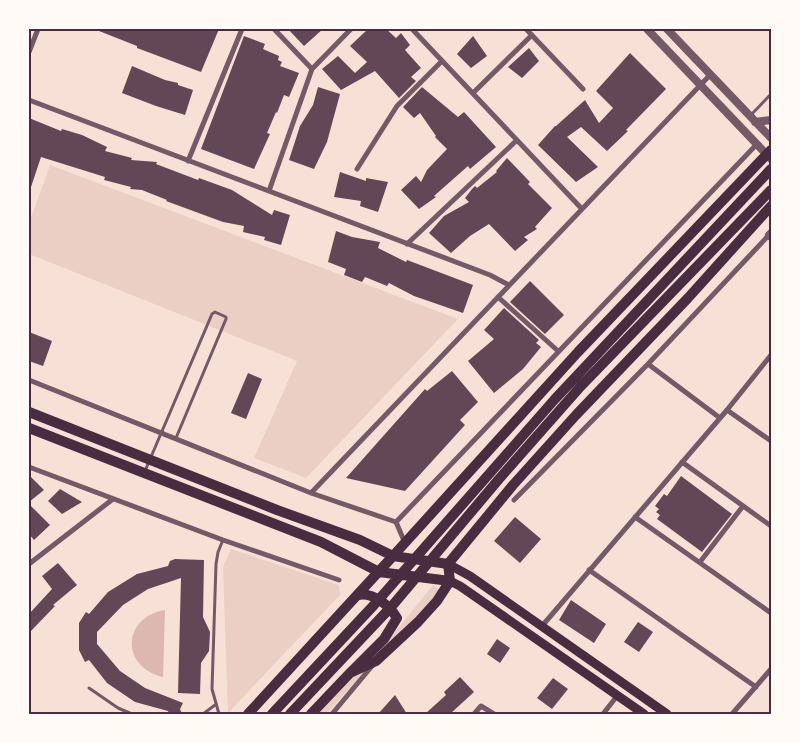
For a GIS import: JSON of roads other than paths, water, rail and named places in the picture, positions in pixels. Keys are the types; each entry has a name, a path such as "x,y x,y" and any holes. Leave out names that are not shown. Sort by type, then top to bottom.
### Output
{"main road":[{"path":"248,714 578,352 770,154"},
{"path":"272,714 374,605 555,399 771,169"},
{"path":"290,714 392,606 581,386 771,190"},
{"path":"350,673 376,662 418,622 450,581 448,564 513,485 576,415 688,298 771,206"},
{"path":"29,412 277,510 360,540 393,556 448,564 470,576 667,714"},
{"path":"29,428 321,542 379,572 450,581 460,586 644,714"},
{"path":"311,714 384,639 397,618 392,610 373,596 366,593 358,595"}],"street":[{"path":"29,52 38,29"},
{"path":"188,160 242,29"},
{"path":"274,29 312,69"},
{"path":"268,191 312,69 351,29"},
{"path":"412,29 582,209"},
{"path":"526,29 583,89"},
{"path":"647,29 757,144 770,154"},
{"path":"667,29 771,138"},
{"path":"473,93 532,35"},
{"path":"357,169 397,106 442,61"},
{"path":"311,493 711,74"},
{"path":"29,100 490,275 510,285"},
{"path":"752,119 771,120"},
{"path":"407,244 517,140"},
{"path":"396,522 757,144"},
{"path":"514,500 648,364 771,235"},
{"path":"498,297 558,351"},
{"path":"542,626 727,410 771,355"},
{"path":"648,364 720,418"},
{"path":"29,380 311,493 396,522 405,543"},
{"path":"727,410 771,441"},
{"path":"682,462 771,526"},
{"path":"29,468 223,540 339,580"},
{"path":"29,564 112,499"},
{"path":"700,562 743,506"},
{"path":"635,516 771,612"},
{"path":"589,570 756,687"},
{"path":"332,714 376,662"},
{"path":"732,714 771,669"},
{"path":"603,714 616,696"},
{"path":"474,714 481,706 494,714"}],"lane":[{"path":"752,119 771,94"},
{"path":"144,473 212,314 215,312 226,316 175,439"},
{"path":"219,714 212,689 216,564 223,540"},
{"path":"89,688 118,708 132,714"},
{"path":"203,714 216,705"}]}
